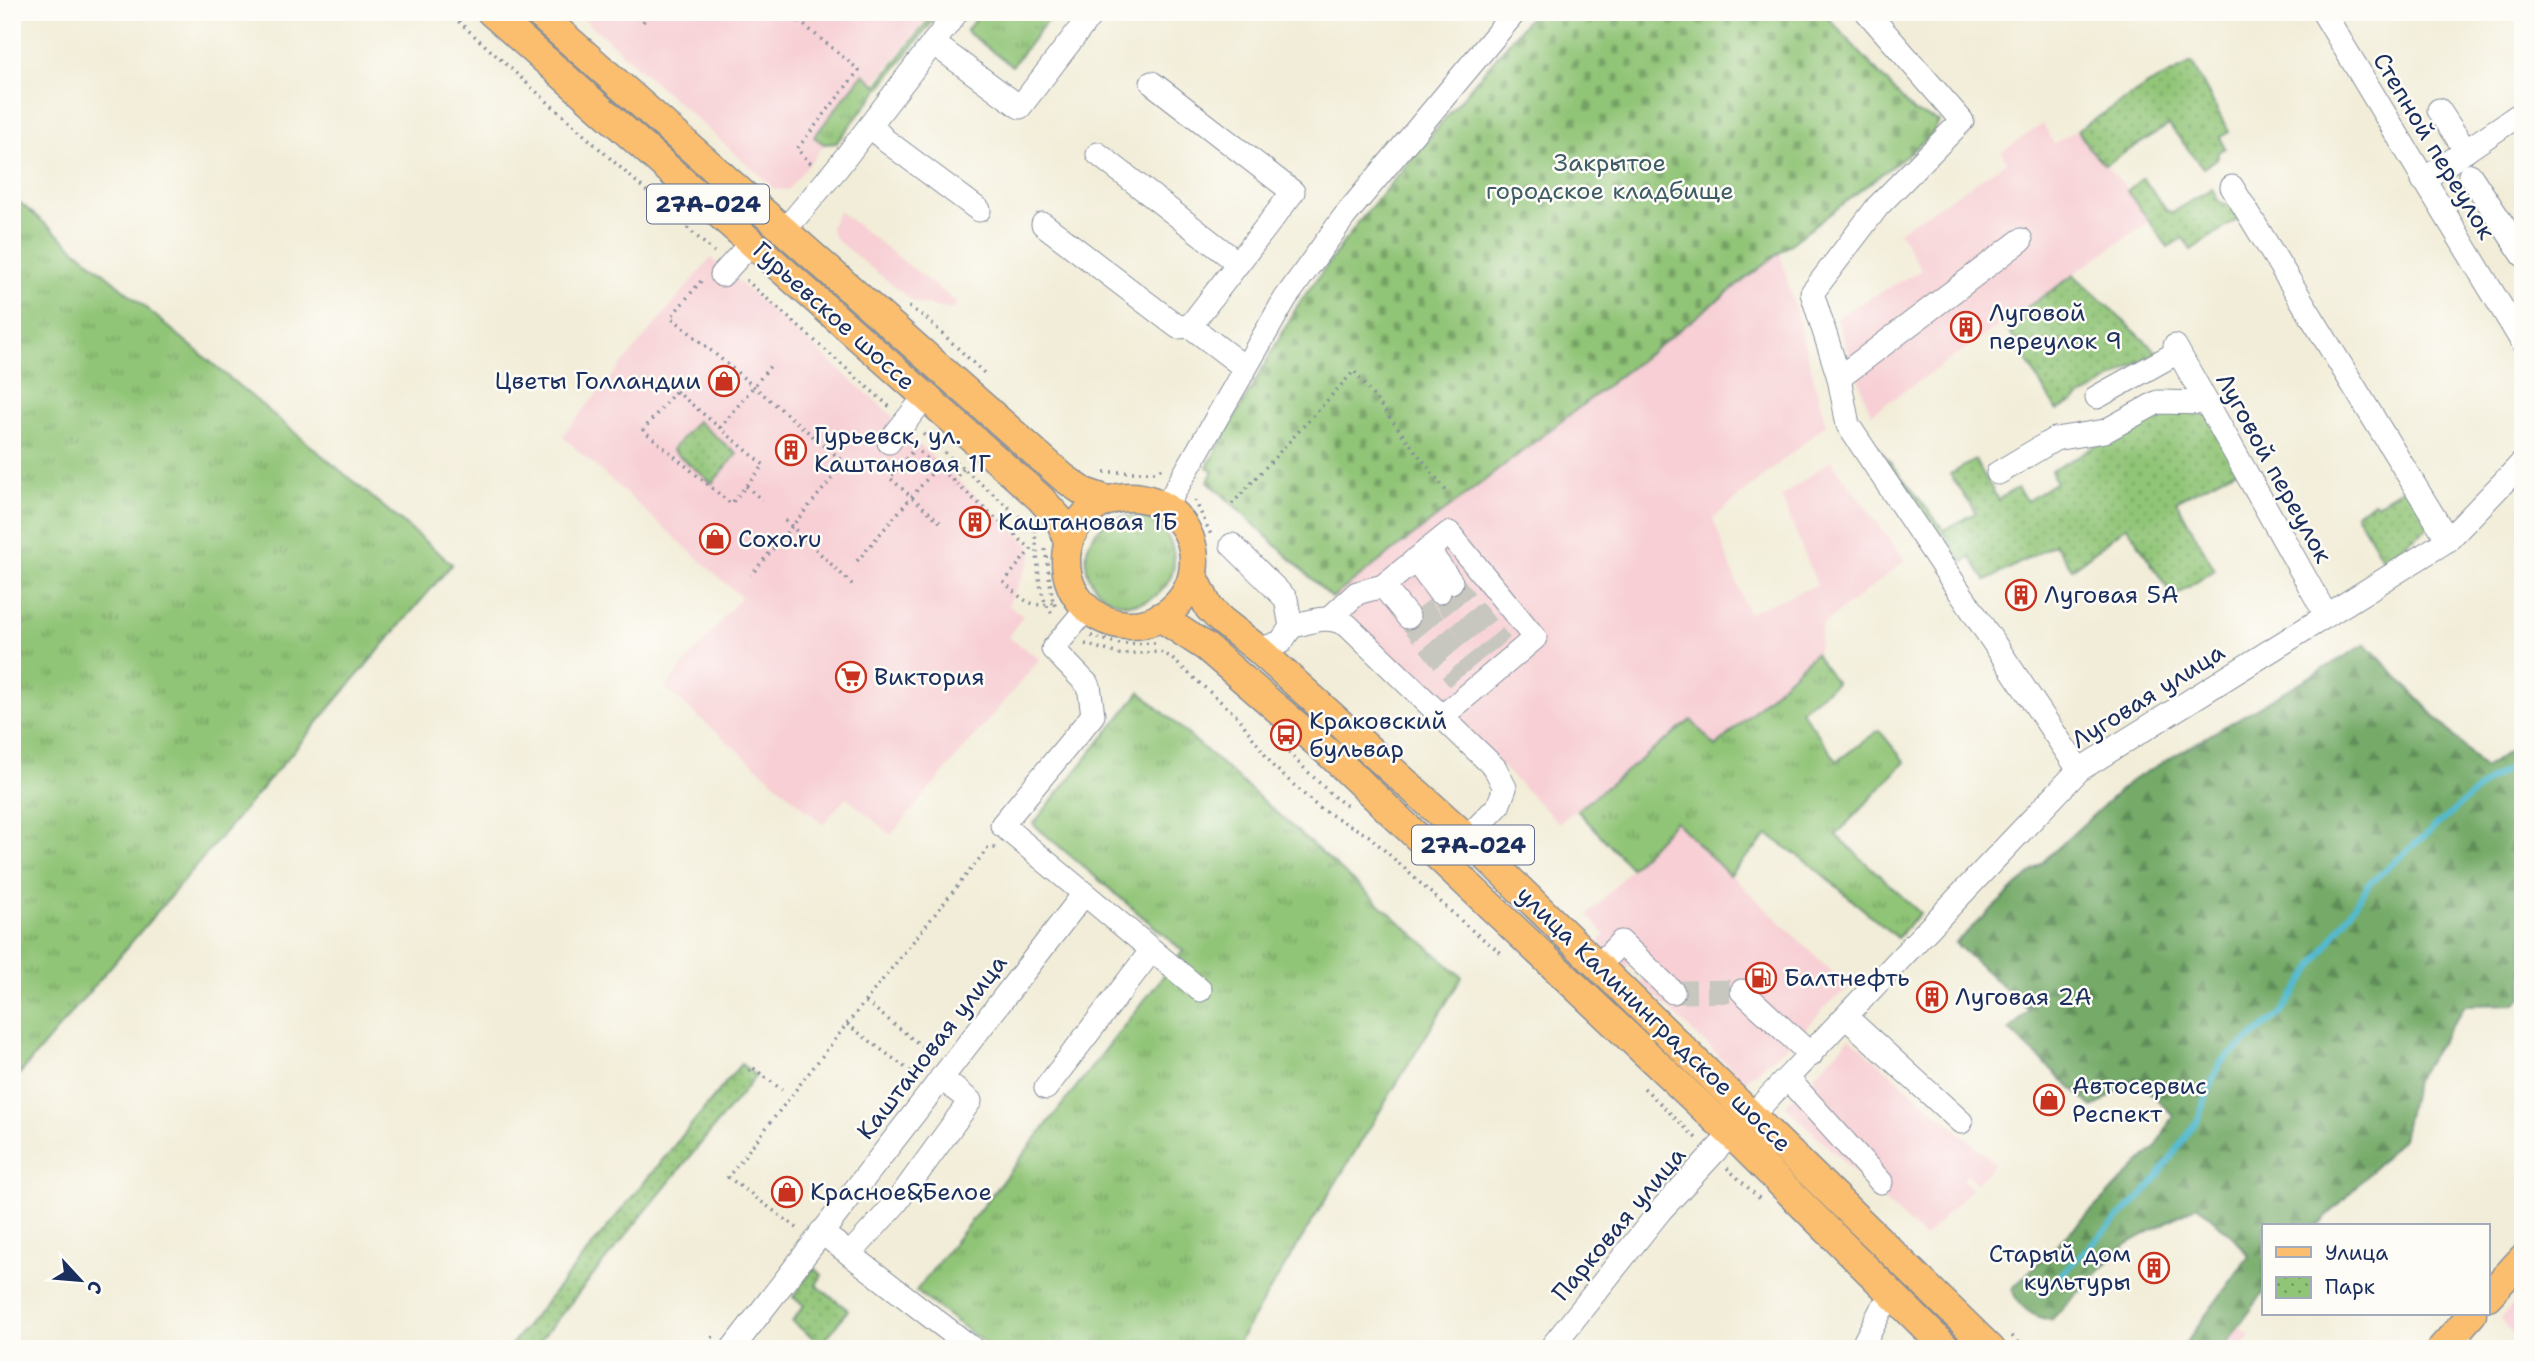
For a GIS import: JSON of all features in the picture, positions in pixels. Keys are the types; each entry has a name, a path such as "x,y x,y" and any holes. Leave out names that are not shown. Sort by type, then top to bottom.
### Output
{"main road":[{"name":"Гурьевское шоссе","path":"491,12 925,397"},
{"path":"537,12 1064,478 1084,492 1107,500 1135,496 1165,508"},
{"name":"27А-024","path":"925,397 1040,498 1060,520 1057,540 1074,591 1087,608"},
{"path":"1057,540 1107,500"},
{"name":"27А-024","path":"1165,508 1194,546 1194,577"},
{"path":"1087,608 1110,622 1129,625 1160,617 1168,614 1183,600 1194,577"},
{"name":"улица Калининградское шоссе","path":"1194,577 1209,608 1467,838 1991,1349"},
{"name":"улица Калининградское шоссе","path":"1160,617 1206,647 1285,714 1722,1144 1893,1296 1947,1349"},
{"path":"2490,1294 2523,1258"},
{"path":"2454,1345 2471,1316"}],"street":[{"path":"933,43 1020,107 1093,12"},
{"path":"1165,508 1285,299 1344,217 1515,12"},
{"path":"1867,12 1962,121 1878,206 1812,293 1839,379 1848,425 2079,770"},
{"name":"Степной переулок","path":"2323,12 2523,343"},
{"path":"784,231 871,125 955,13"},
{"path":"1152,83 1293,192 1190,326"},
{"path":"2439,110 2466,151"},
{"path":"2423,180 2523,112"},
{"path":"871,125 885,140 979,209"},
{"path":"1098,154 1238,263"},
{"path":"2470,175 2523,255"},
{"path":"2232,187 2448,540"},
{"path":"1043,224 1178,327 1190,326 1244,367"},
{"path":"1839,379 2021,240"},
{"path":"718,273 751,243"},
{"name":"Луговой переулок","path":"2097,397 2177,349 2326,614"},
{"path":"889,442 925,397"},
{"path":"1998,473 2055,439 2105,431 2158,402 2207,403"},
{"name":"Луговая улица","path":"1753,1114 1847,1018 2079,770 2448,540 2523,461"},
{"path":"1259,650 1281,642 1291,627 1330,618 1357,593 1389,581 1449,533 1535,638 1485,669 1444,715"},
{"path":"1223,546 1286,599 1291,627"},
{"path":"1422,555 1445,587"},
{"path":"1389,581 1414,612"},
{"path":"1087,608 1052,649 1089,687 1093,715 1000,837 1084,894 1200,990"},
{"path":"1330,618 1348,625 1444,715 1495,768 1504,788 1498,806 1467,838"},
{"name":"Каштановая улица","path":"732,1349 813,1225 938,1067 1084,894"},
{"path":"1598,965 1621,942 1673,992"},
{"path":"1046,1088 1152,950"},
{"path":"1742,990 1811,1055"},
{"path":"1847,1018 1961,1122"},
{"path":"850,1254 895,1203 970,1101 938,1067"},
{"path":"1787,1079 1881,1182"},
{"name":"Парковая улица","path":"1550,1349 1660,1211 1722,1144"},
{"path":"813,1225 972,1349"},
{"path":"1864,1347 1881,1310 1893,1296"}],"path":[{"path":"448,12 718,273 906,421 1034,529 1037,568 1047,604 1067,632 1083,643 1119,654 1160,652 1169,656 1238,717 1273,766 1319,808 1369,836 1469,928 1507,956"},
{"path":"643,23 651,12"},
{"path":"788,12 859,71 797,149 810,159 810,173"},
{"path":"718,273 671,317 845,463 751,575"},
{"path":"904,304 925,317 988,377"},
{"path":"720,428 771,365"},
{"path":"1232,504 1354,371 1447,492"},
{"path":"676,391 720,428 764,465 731,504 643,430 676,391"},
{"path":"940,522 890,478 915,448 1031,549 1004,582 1032,604 1053,602 1057,540"},
{"path":"857,561 937,467"},
{"path":"1099,472 1156,472 1164,467"},
{"path":"746,486 762,500"},
{"path":"1195,493 1223,546"},
{"path":"786,520 854,586"},
{"path":"813,1225 796,1229 727,1177 865,1001 988,848 1000,837"},
{"path":"865,1001 938,1067"},
{"path":"847,1024 919,1078 938,1067 943,1046"},
{"path":"752,1067 782,1090"},
{"path":"1644,1087 1722,1144"}],"shaded area":[{"path":"576,12 932,12 788,190 775,189"},
{"path":"2043,124 2054,144 2078,129 2088,147 2124,185 2150,221 1871,414 1836,317 1921,270 1899,231 2007,162 2001,152"},
{"path":"839,211 957,303 952,310 915,303 835,239 830,227"},
{"path":"1780,253 1826,424 1713,519 1748,613 1817,585 1781,497 1831,460 1905,561 1822,625 1818,650 1716,747 1691,720 1559,823 1332,598"},
{"path":"711,258 894,417 892,420 1032,547 1032,557 1008,605 1023,616 1008,637 1040,659 891,835 846,797 823,824 665,688 741,597 562,436"},
{"path":"1675,821 1850,989 1831,1001 1799,1036 1745,1081 1641,983 1646,976 1631,962 1626,968 1599,942 1605,935 1588,915"},
{"path":"1850,1038 1995,1163 1976,1184 1968,1174 1963,1178 1971,1189 1924,1238 1785,1106"},
{"path":"2523,1293 2523,1344 2500,1319"},
{"path":"2236,1324 2251,1337 2240,1349 2212,1349"}],"green space":[{"path":"981,12 1054,12 1012,66 966,31"},
{"name":"Закрытое городское кладбище","path":"1534,12 1544,16 1547,12 1823,12 1914,112 1939,121 1932,135 1332,598 1208,481 1213,471 1207,467 1298,305 1357,224"},
{"path":"934,13 937,16 836,143 824,144 814,137 863,74 877,85"},
{"path":"2192,63 2229,132 2220,137 2225,148 2218,152 2218,158 2203,168 2169,125 2105,165 2088,147 2078,130 2149,84"},
{"path":"2143,178 2167,211 2173,212 2212,189 2219,202 2235,207 2242,216 2191,250 2183,238 2168,247 2127,191"},
{"path":"12,196 452,564 12,1083"},
{"path":"2074,275 2157,352 2057,411 2004,323"},
{"path":"2203,406 2238,469 2176,501 2215,570 2173,597 2127,526 2072,569 2055,544 1986,581 1971,558 1962,563 1944,533 1937,537 1858,423 1944,530 1976,513 1950,474 1975,460 1998,499 2017,488 2027,501 2056,482 2051,471 2164,408"},
{"path":"697,421 737,454 712,483 672,450"},
{"path":"2408,485 2430,520 2426,529 2383,560 2356,513"},
{"path":"1130,516 1147,519 1161,529 1171,543 1174,560 1171,577 1161,591 1147,601 1130,604 1113,601 1099,591 1089,577 1086,560 1089,543 1099,529 1113,519"},
{"path":"2366,644 2484,768 2523,741 2523,997 2516,1004 2465,1005 2415,1081 2402,1139 2320,1224 2262,1224 2262,1295 2222,1349 2181,1349 2249,1256 2233,1237 2198,1205 2125,1245 2051,1320 2032,1314 2018,1301 2012,1289 2156,1147 2173,1115 2135,1078 2093,1108 2009,1030 2029,1010 1955,943 2129,782"},
{"path":"1815,653 1836,683 1801,710 1837,761 1879,730 1905,762 1836,835 1920,913 1897,938 1809,863 1768,835 1729,875 1675,821 1631,868 1577,810 1691,720 1716,747"},
{"path":"1140,692 1462,977 1234,1349 992,1349 916,1291 1183,951 1033,824"},
{"path":"741,1064 756,1076 533,1349 510,1346"},
{"path":"814,1268 822,1275 816,1285 848,1310 822,1344 792,1322 804,1305 793,1297"}],"waterway":[{"path":"2042,1293 2151,1186 2198,1119 2219,1064 2282,1012 2370,883 2489,780 2523,759"}],"tunnel":[{"path":"1451,582 1501,645"},
{"path":"1439,592 1488,655"},
{"path":"1420,607 1471,669"},
{"path":"1408,617 1458,679"},
{"path":"1673,992 1742,991"}],"place":[{"name":"Луговой переулок 9","path":"1966,327"},
{"name":"Цветы Голландии","path":"724,381"},
{"name":"Гурьевск, ул. Каштановая 1Г","path":"791,450"},
{"name":"Каштановая 1Б","path":"975,522"},
{"name":"Coxo.ru","path":"715,539"},
{"name":"Луговая 5А","path":"2021,595"},
{"name":"Виктория","path":"851,677"},
{"name":"Краковский бульвар","path":"1286,735"},
{"name":"Балтнефть","path":"1761,978"},
{"name":"Луговая 2А","path":"1932,997"},
{"name":"Автосервис Респект","path":"2049,1100"},
{"name":"Красное&Белое","path":"787,1192"},
{"name":"Старый дом культуры","path":"2154,1268"}]}
